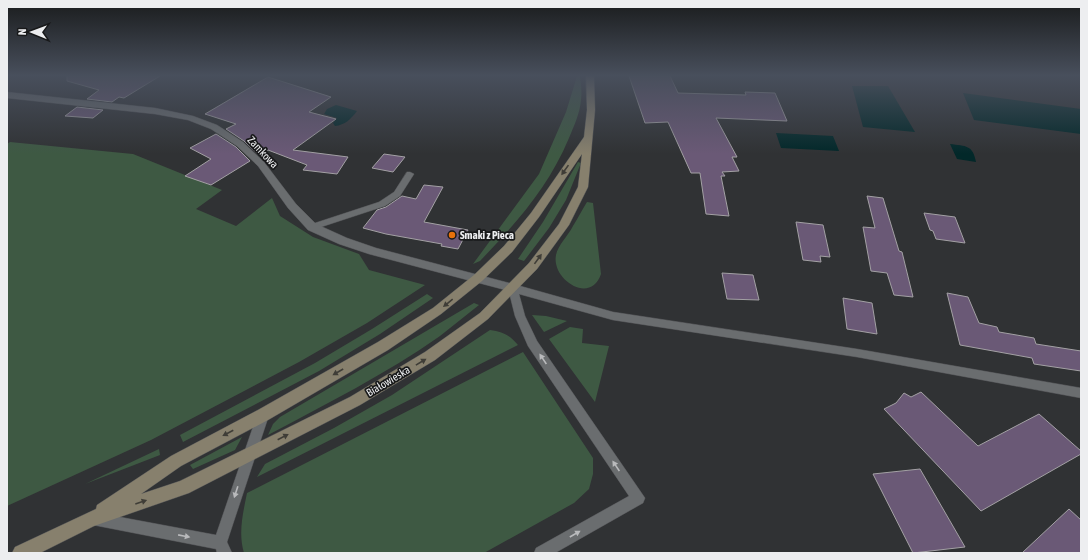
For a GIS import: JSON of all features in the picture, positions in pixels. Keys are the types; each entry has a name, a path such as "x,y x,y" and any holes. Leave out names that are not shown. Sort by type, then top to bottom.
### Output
{"main road":[{"name":"Białowieska","path":"21,553 91,519 183,488 355,401 430,356 484,316 533,266 564,225 583,187 591,102"},
{"name":"Białowieska","path":"91,519 176,461 262,415 383,346 438,311 478,278 508,249 535,215 588,138"}],"street":[{"name":"Zamkowa","path":"73,102 155,111 190,118 214,127 240,144 261,164 292,206 312,227 373,252 513,288"}],"lane":[{"path":"312,227 382,204 397,194 410,174"},
{"path":"541,553 638,498 532,343 520,316 513,288 613,316 857,353 1081,393"},
{"path":"91,519 222,548 248,455 262,415"}],"green space":[{"path":"569,102 580,102 569,138 551,173 530,204 507,232 480,261 473,264 539,174"},
{"path":"10,142 133,154 222,190 196,209 236,226 272,198 280,216 313,237 359,254 369,270 425,285 367,323 299,362 151,440 7,506 7,144"},
{"path":"578,162 581,163 566,200 549,228 524,261 518,259 543,222"},
{"path":"587,202 593,203 601,274 596,283 589,288 581,288 573,286 565,280 556,264 556,255"},
{"path":"427,294 433,298 380,334 319,371 183,442 180,435 315,363"},
{"path":"474,303 479,305 440,336 419,350 356,388 268,435 273,424 280,417"},
{"path":"532,315 546,316 567,321 544,332"},
{"path":"570,327 583,329 582,343 609,346 595,402 549,339"},
{"path":"490,330 506,334 518,345 257,477 265,464 334,428 392,395"},
{"path":"523,352 593,458 593,474 589,489 574,503 484,553 244,553 241,530 247,493"},
{"path":"242,437 235,450 193,469 190,465"},
{"path":"159,449 160,455 85,484"}],"water":[{"path":"856,102 897,102 915,132 863,127"},
{"path":"967,102 1030,102 1081,109 1081,134 974,120"},
{"path":"336,105 357,111 348,121 335,126 333,123 337,118 324,114 327,109"},
{"path":"776,133 833,136 839,151 781,148"},
{"path":"950,144 960,145 971,149 975,156 976,162 957,159"}],"building":[{"path":"225,102 323,102 309,112 336,119 293,150 348,157 337,174 303,170 307,165 268,150 259,155 244,141 226,129 236,124 205,114"},
{"path":"638,102 779,102 787,121 716,118 737,157 732,157 739,171 722,172 725,176 721,176 729,216 706,214 700,173 691,173 668,122 645,123"},
{"path":"77,107 103,110 93,118 65,116"},
{"path":"216,134 236,147 250,161 211,185 185,176 211,159 190,148"},
{"path":"384,154 405,157 393,172 372,168"},
{"path":"424,185 443,187 424,222 468,230 458,249 441,246 442,244 386,234 363,228 377,210 386,207 402,196 416,199"},
{"path":"867,196 883,198 899,251 902,252 913,297 894,295 887,273 871,271 863,227 875,228"},
{"path":"924,213 955,217 965,243 936,239 933,231 930,230"},
{"path":"796,222 823,225 830,257 820,256 821,262 803,260"},
{"path":"722,273 753,275 759,300 727,299"},
{"path":"947,293 968,297 979,323 997,327 999,332 1034,338 1036,344 1081,351 1081,371 1034,364 1032,358 960,345"},
{"path":"843,298 872,303 877,334 847,329"},
{"path":"921,392 978,446 1039,414 1081,451 1081,454 981,511 884,409 896,403 904,393 911,397"},
{"path":"920,469 965,547 913,553 873,474"},
{"path":"1069,509 1081,520 1081,553 1022,553"}],"place":[{"name":"Smaki z Pieca","path":"452,235"}]}
